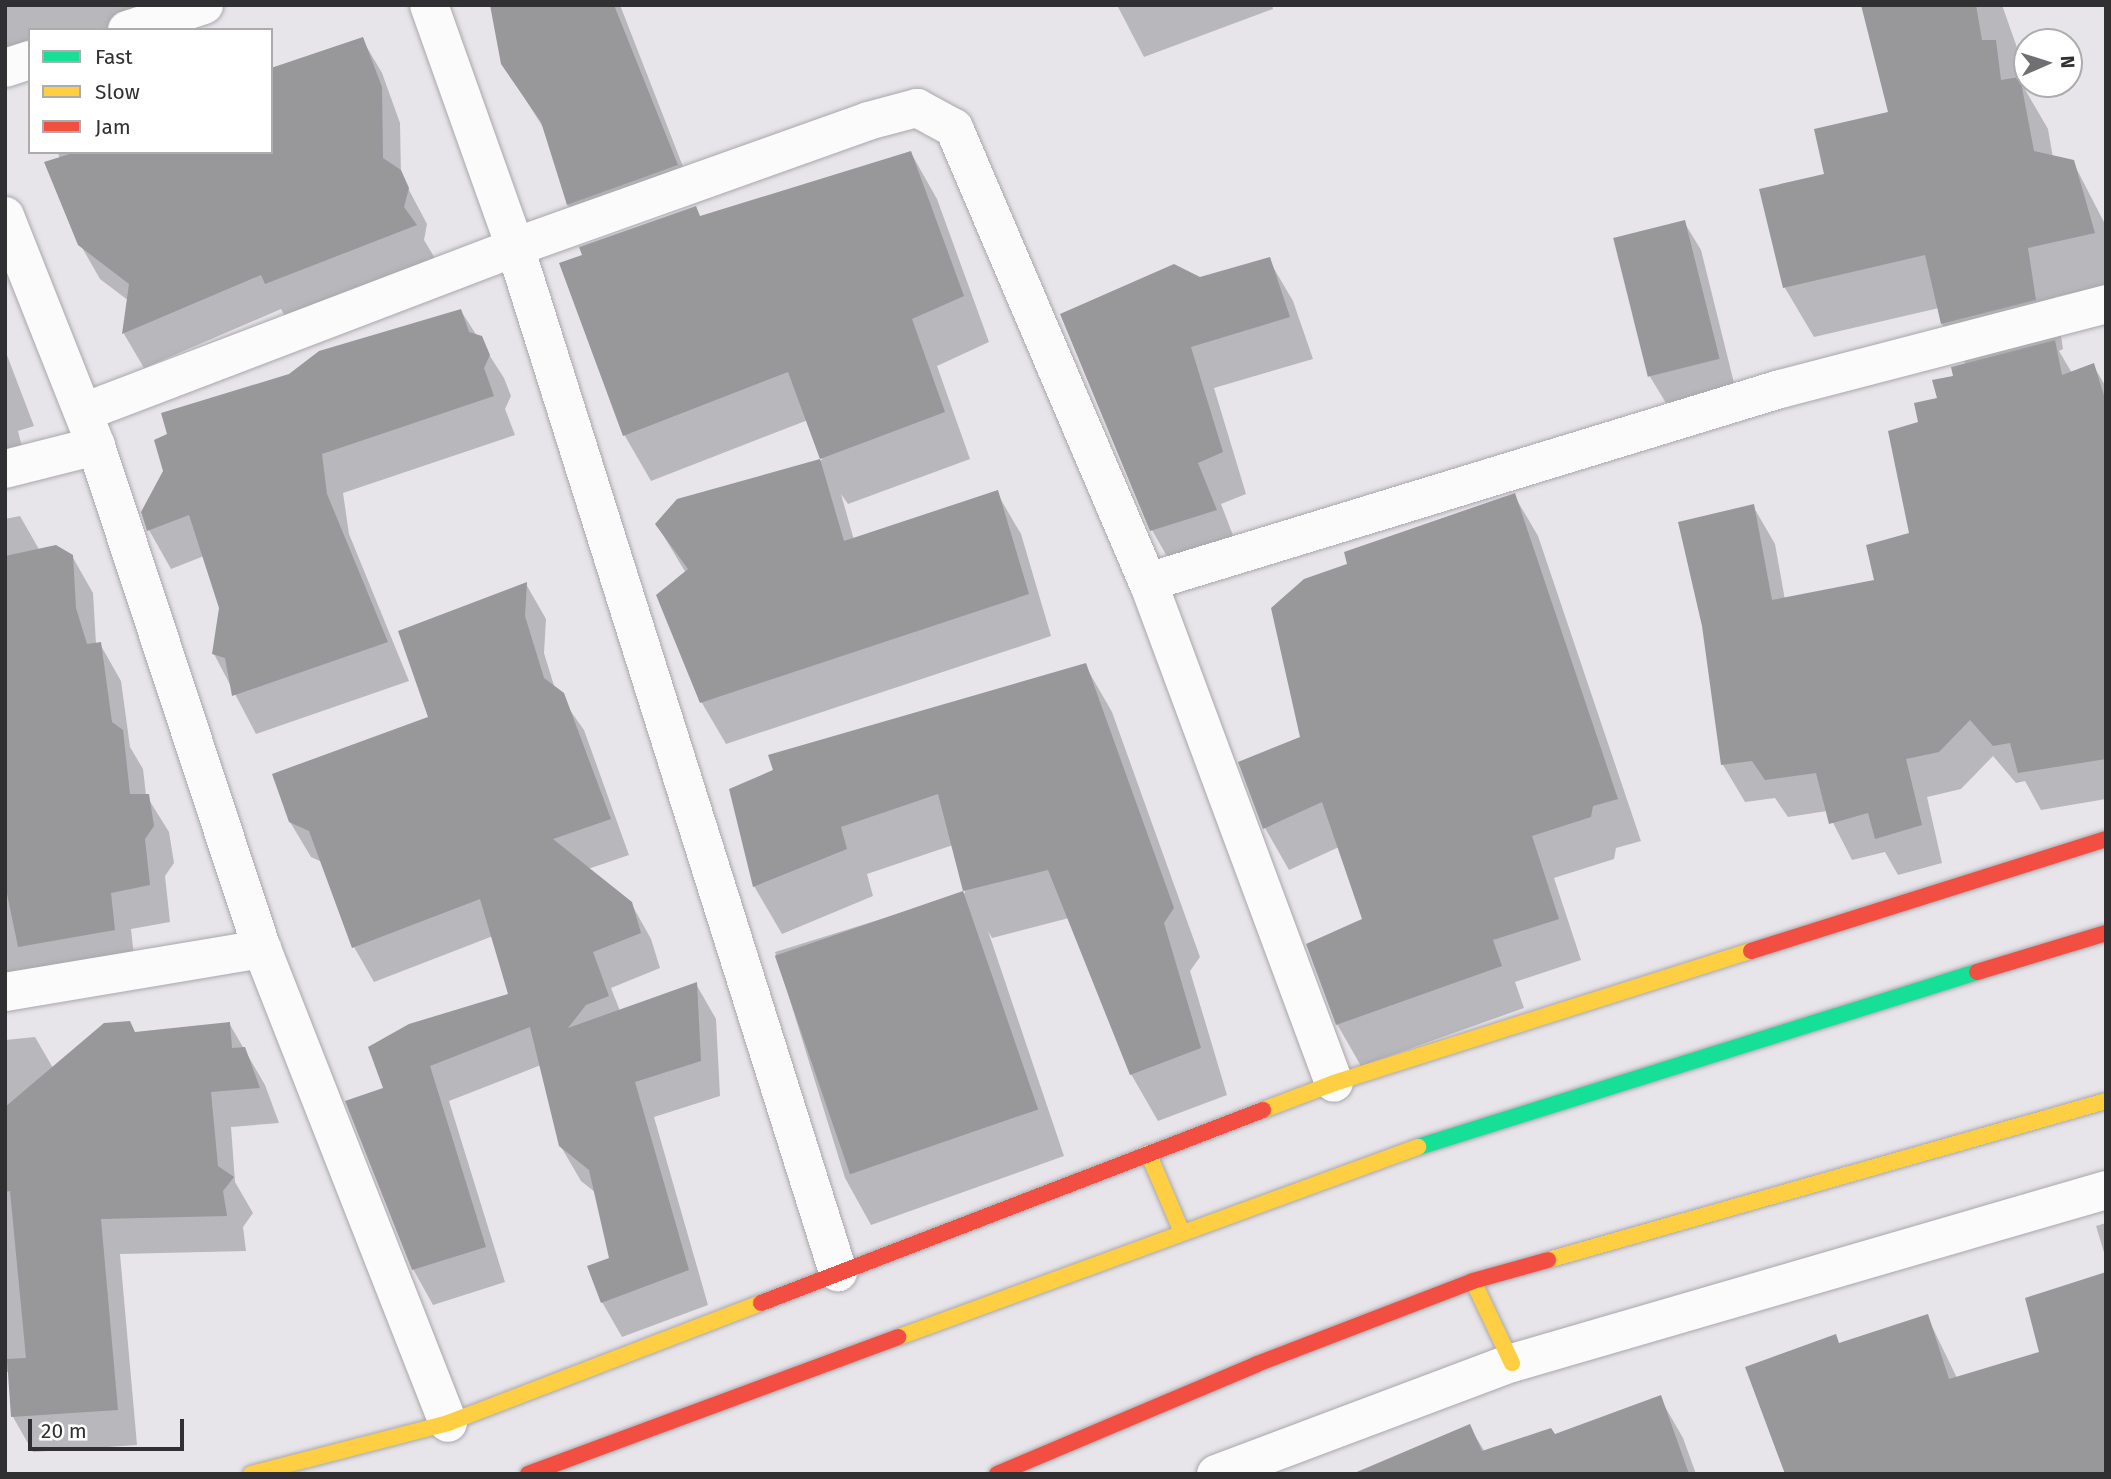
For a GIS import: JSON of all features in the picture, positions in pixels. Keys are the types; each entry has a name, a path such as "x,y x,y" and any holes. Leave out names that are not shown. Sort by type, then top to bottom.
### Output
{"main road":[{"path":"251,1474 448,1423 1334,1083 2106,839"},
{"path":"528,1474 1181,1230 1646,1072 2106,933"},
{"path":"997,1474 1359,1322 1473,1281 1830,1183 2106,1101"},
{"path":"1148,1153 1181,1230"},
{"path":"1473,1281 1512,1363"}],"street":[{"path":"133,28 204,5"},
{"path":"429,5 515,247 838,1272"},
{"path":"5,68 28,61"},
{"path":"5,469 90,429 515,247 869,121 917,108 954,128 1148,582 1334,1083"},
{"path":"5,216 90,429 262,949 448,1423"},
{"path":"1148,582 1780,389 2106,304"},
{"path":"5,992 262,949"},
{"path":"1216,1474 1512,1363 2106,1190"}],"building":[{"path":"490,5 614,5 678,165 567,205 541,122 501,64"},
{"path":"1861,5 1976,5 1982,40 1996,40 2001,80 2013,78 2013,98 2024,98 2034,151 2074,160 2095,233 2028,248 2036,300 1941,324 1925,255 1783,288 1759,189 1824,174 1814,129 1888,112"},
{"path":"363,37 382,87 383,158 401,170 409,188 404,207 417,225 265,284 261,275 122,334 129,284 78,245 44,162 70,154 273,154 273,67"},
{"path":"911,151 964,296 912,319 945,412 820,459 788,372 623,436 559,263 582,255 579,247 696,206 700,216"},
{"path":"1685,220 1720,359 1648,377 1613,238"},
{"path":"1270,257 1290,317 1191,347 1223,452 1198,463 1217,510 1150,531 1060,314 1174,264 1200,277"},
{"path":"461,309 469,332 482,336 490,355 484,368 494,396 322,454 327,494 388,642 232,696 225,658 212,654 219,608 189,515 147,531 141,512 163,471 154,440 167,434 161,413 289,374 319,351"},
{"path":"2055,340 2062,375 2094,363 2106,402 2106,759 2018,773 2010,743 1993,746 1970,720 1939,752 1906,759 1922,825 1875,839 1868,813 1829,824 1816,773 1765,780 1752,761 1721,765 1702,626 1678,522 1754,504 1772,600 1874,580 1866,545 1909,533 1888,431 1918,422 1914,403 1937,398 1932,380 1953,376 1951,367"},
{"path":"820,459 844,541 998,490 1029,594 700,703 656,595 688,569 655,524 677,499"},
{"path":"1515,493 1618,799 1593,806 1591,817 1532,836 1559,919 1493,940 1502,966 1336,1025 1306,944 1362,919 1322,802 1263,829 1238,762 1300,737 1271,608 1304,579 1347,564 1344,552"},
{"path":"56,545 73,555 76,608 87,644 101,642 112,722 123,730 130,794 149,794 154,826 145,839 150,885 111,893 115,930 18,947 5,884 5,556"},
{"path":"527,582 525,616 544,678 564,693 611,819 553,839 632,902 641,933 593,952 609,996 586,1005 568,1028 697,982 701,1061 635,1082 689,1270 601,1303 587,1266 609,1258 589,1170 559,1146 530,1027 430,1066 486,1247 412,1270 345,1101 383,1088 368,1047 409,1024 508,994 480,899 352,948 309,831 289,822 272,774 428,717 398,631"},
{"path":"1086,663 1174,908 1164,923 1201,1048 1130,1075 1048,870 963,891 938,794 841,827 847,849 753,887 729,789 773,770 768,755"},
{"path":"963,891 1038,1109 850,1174 775,956"},
{"path":"130,1021 135,1032 230,1022 232,1048 245,1047 260,1088 211,1092 218,1166 234,1177 223,1191 227,1216 101,1219 118,1410 11,1417 7,1359 26,1358 10,1191 5,1192 5,1107 104,1023"},
{"path":"2106,1272 2106,1474 1785,1474 1745,1367 1836,1334 1839,1343 1928,1314 1949,1379 2039,1352 2025,1298"},
{"path":"1661,1395 1689,1474 1352,1474 1470,1424 1482,1451 1551,1428 1555,1434"}],"traffic: fast":[{"path":"1418,1147 1977,972"}],"traffic: slow":[{"path":"1263,1110 1334,1083 1751,951"},
{"path":"1548,1260 2106,1101"},
{"path":"899,1337 1418,1147"},
{"path":"1148,1153 1181,1230"},
{"path":"1473,1281 1512,1363"},
{"path":"251,1474 448,1423 761,1303"}],"traffic: jam":[{"path":"1751,951 2106,839"},
{"path":"1977,972 2106,933"},
{"path":"761,1303 1263,1110"},
{"path":"997,1474 1257,1364 1473,1281 1548,1260"},
{"path":"528,1474 899,1337"}]}
